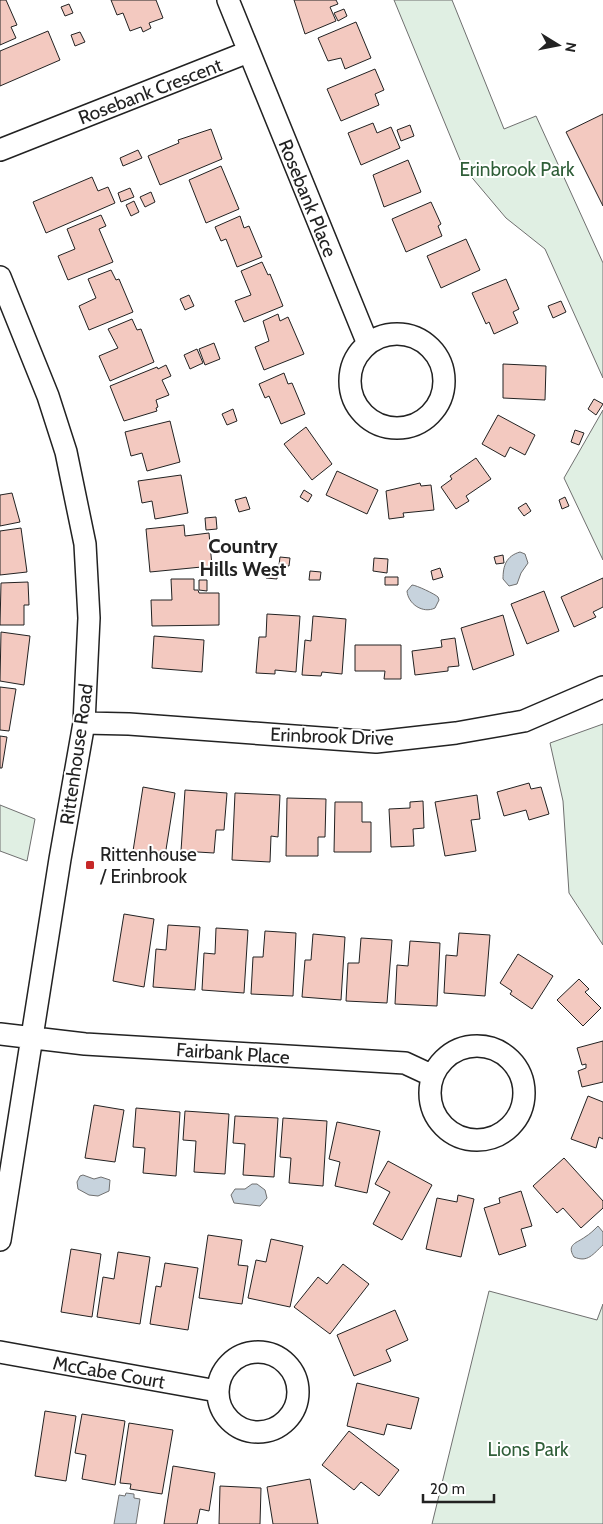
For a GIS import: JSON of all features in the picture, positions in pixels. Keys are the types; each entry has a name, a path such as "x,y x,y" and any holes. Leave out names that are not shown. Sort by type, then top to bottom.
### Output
{"street":[{"path":"228,0 248,52"},
{"name":"Rosebank Crescent","path":"0,150 248,52"},
{"name":"Rosebank Place","path":"248,52 368,344"},
{"name":"Rittenhouse Road","path":"0,277 48,396 66,452 85,544 88,618 84,723 31,1038 0,1240"},
{"path":"396,334 406,335 422,341 430,348 440,361 444,377 443,393 429,416 410,427 388,428 375,423 362,413 354,400 350,384 351,371 357,356 368,344 380,337 396,334"},
{"name":"Erinbrook Drive","path":"84,723 128,724 376,742 456,733 524,721 603,687"},
{"name":"Fairbank Place","path":"0,1034 84,1044 405,1064 433,1076"},
{"path":"486,1047 502,1053 512,1062 521,1076 524,1091 522,1107 517,1118 506,1130 492,1138 476,1141 461,1138 447,1130 437,1119 431,1103 430,1087 433,1076 442,1062 460,1049 486,1047"},
{"name":"McCabe Court","path":"0,1352 217,1391"}],"green space":[{"name":"Erinbrook Park","path":"394,0 452,0 504,129 536,116 603,263 603,378 545,249 506,218 463,167"},
{"path":"603,410 603,560 564,478"},
{"path":"603,724 603,945 569,893 563,801 550,743"},
{"path":"0,805 35,819 27,861 0,851"},
{"name":"Lions Park","path":"489,1291 597,1320 603,1304 603,1524 432,1524"}],"shaded area":[{"path":"520,552 525,554 528,563 521,573 517,584 509,586 503,579 506,562 511,556"},
{"path":"412,585 438,597 439,600 435,608 426,610 413,604 407,591"},
{"path":"83,1175 94,1179 101,1177 110,1180 109,1191 98,1196 89,1195 78,1189 77,1182 80,1176"},
{"path":"252,1184 257,1184 265,1190 267,1198 260,1206 234,1203 231,1195 235,1189 245,1189"},
{"path":"598,1226 603,1232 603,1245 587,1258 579,1259 574,1257 571,1249 574,1244 589,1235"},
{"path":"126,1493 134,1494 134,1498 140,1499 136,1524 114,1524 119,1495 125,1496"}],"building":[{"path":"0,0 6,0 17,25 11,27 16,38 0,45"},
{"path":"111,0 156,0 163,18 149,23 151,28 143,32 141,27 130,31 123,13 117,15"},
{"path":"294,0 336,0 338,4 330,7 336,21 305,34"},
{"path":"69,4 73,13 65,16 61,7"},
{"path":"344,9 347,16 338,21 334,13"},
{"path":"356,22 371,58 345,69 341,58 328,61 318,38"},
{"path":"48,31 60,60 0,86 0,51"},
{"path":"80,32 85,42 75,46 71,35"},
{"path":"375,69 384,90 375,94 379,105 341,121 327,89"},
{"path":"603,114 603,206 566,132"},
{"path":"373,123 377,133 391,127 400,148 361,165 348,133"},
{"path":"410,125 414,136 401,141 397,130"},
{"path":"211,129 222,159 160,185 148,156 179,143 178,140"},
{"path":"138,150 142,158 123,166 120,158"},
{"path":"408,160 421,192 384,207 373,175"},
{"path":"221,166 239,209 206,223 189,180"},
{"path":"92,177 98,191 108,187 115,203 46,233 33,202"},
{"path":"130,188 134,197 121,202 118,193"},
{"path":"151,192 155,202 145,207 140,197"},
{"path":"134,201 139,212 131,216 126,205"},
{"path":"431,202 441,224 438,226 442,236 406,252 392,219"},
{"path":"101,215 106,226 99,229 113,262 68,280 58,256 75,249 67,229"},
{"path":"240,216 244,228 249,226 262,257 237,267 226,239 221,241 215,227"},
{"path":"466,239 480,270 441,288 427,256"},
{"path":"262,262 268,275 270,274 283,306 244,322 235,301 251,295 241,271"},
{"path":"111,270 116,280 119,279 133,312 89,330 79,306 96,298 88,279"},
{"path":"506,279 519,309 513,312 518,323 494,334 489,322 486,324 472,293"},
{"path":"189,295 194,306 185,310 180,299"},
{"path":"561,301 566,312 553,318 548,306"},
{"path":"278,314 280,321 288,317 304,354 264,370 255,347 269,341 263,321"},
{"path":"132,319 137,330 141,329 154,362 110,381 99,356 118,348 108,329"},
{"path":"214,343 220,359 205,365 199,349"},
{"path":"197,349 203,363 190,369 184,355"},
{"path":"503,364 546,366 545,400 503,398"},
{"path":"166,365 171,376 162,380 169,395 156,400 157,411 124,421 110,386"},
{"path":"284,373 288,384 292,383 305,414 281,424 269,396 265,398 259,384"},
{"path":"594,399 603,404 596,415 588,409"},
{"path":"233,409 237,421 227,425 222,414"},
{"path":"498,415 535,435 525,455 510,447 505,457 482,444"},
{"path":"170,421 180,462 147,471 142,453 131,456 125,432"},
{"path":"306,427 332,464 312,480 284,444"},
{"path":"575,430 584,433 579,445 571,442"},
{"path":"476,458 491,479 466,496 469,501 456,509 441,487 452,479 450,476"},
{"path":"337,471 378,490 367,514 326,495"},
{"path":"181,475 188,513 155,519 152,501 142,503 138,481"},
{"path":"420,483 421,486 431,485 434,510 403,513 404,517 389,519 386,491"},
{"path":"304,490 312,495 308,502 300,497"},
{"path":"12,493 20,522 0,526 0,495"},
{"path":"246,497 250,509 239,512 235,500"},
{"path":"565,497 569,506 562,509 559,500"},
{"path":"526,503 531,511 524,516 518,508"},
{"path":"216,517 217,529 206,530 205,518"},
{"path":"184,525 185,536 209,533 212,566 150,572 146,529"},
{"path":"21,528 27,572 0,575 0,531"},
{"path":"503,555 504,563 496,564 494,557"},
{"path":"280,557 290,558 289,566 279,565"},
{"path":"374,558 388,559 387,573 373,571"},
{"path":"268,567 277,568 277,579 266,578"},
{"path":"440,568 443,577 433,580 431,571"},
{"path":"310,571 321,572 320,580 309,580"},
{"path":"385,577 398,577 398,585 385,585"},
{"path":"603,578 603,607 593,612 596,617 574,627 561,597"},
{"path":"171,579 194,579 194,590 198,590 199,593 219,593 219,625 152,626 151,600 172,600"},
{"path":"199,580 207,580 207,591 199,590"},
{"path":"28,582 29,605 24,605 24,625 0,625 1,583"},
{"path":"544,591 559,631 527,644 511,604"},
{"path":"267,614 300,616 296,672 275,670 275,674 256,673 259,637 266,637"},
{"path":"503,615 514,655 473,670 461,628"},
{"path":"313,616 346,619 342,674 322,672 321,676 302,675 305,640 311,641"},
{"path":"1,632 30,636 24,685 0,681"},
{"path":"154,636 204,640 202,672 152,668"},
{"path":"455,638 459,666 448,667 448,671 415,675 412,651 442,647 441,640"},
{"path":"355,645 401,645 401,679 384,679 385,671 355,671"},
{"path":"0,687 16,689 9,731 0,730"},
{"path":"0,736 7,737 2,768 0,768"},
{"path":"529,783 531,789 541,787 549,814 529,820 526,810 504,816 497,792"},
{"path":"143,787 175,793 165,856 133,851"},
{"path":"185,790 227,793 224,830 216,830 214,853 181,851"},
{"path":"235,793 280,795 278,837 271,836 270,862 232,860"},
{"path":"477,795 480,819 471,820 476,851 445,856 435,802"},
{"path":"287,798 326,799 325,837 318,837 318,856 286,856"},
{"path":"423,801 424,828 413,829 414,846 391,847 389,809 410,808 410,802"},
{"path":"335,802 362,802 362,822 371,822 371,852 334,852"},
{"path":"124,914 154,919 144,987 113,981"},
{"path":"168,925 200,927 195,990 153,987 156,949 166,950"},
{"path":"216,928 248,930 244,993 202,990 204,953 215,954"},
{"path":"265,931 296,933 293,996 251,994 253,957 263,957"},
{"path":"459,933 490,935 485,996 444,993 446,955 457,956"},
{"path":"313,934 345,937 341,1000 302,997 305,960 311,960"},
{"path":"361,938 392,940 387,1003 346,1001 348,963 359,963"},
{"path":"410,941 440,943 437,1006 395,1004 397,965 408,966"},
{"path":"518,954 553,976 532,1009 510,994 512,991 500,983"},
{"path":"579,979 589,989 585,992 601,1008 583,1026 557,1000"},
{"path":"603,1041 603,1082 582,1087 578,1071 586,1068 586,1064 582,1065 577,1048"},
{"path":"588,1096 603,1102 603,1139 599,1137 596,1148 571,1139"},
{"path":"94,1105 124,1110 115,1162 85,1158"},
{"path":"136,1108 180,1112 176,1176 143,1173 145,1148 133,1147"},
{"path":"185,1111 229,1114 225,1174 194,1172 196,1141 183,1140"},
{"path":"235,1116 278,1118 274,1177 243,1175 245,1144 233,1143"},
{"path":"283,1118 327,1121 323,1186 289,1183 291,1158 280,1157"},
{"path":"337,1122 380,1131 367,1193 335,1186 340,1162 329,1159"},
{"path":"564,1158 603,1201 603,1208 581,1228 563,1208 557,1213 533,1186"},
{"path":"388,1161 432,1185 402,1240 373,1224 390,1192 375,1184"},
{"path":"521,1191 532,1226 521,1229 526,1246 499,1255 484,1208 500,1203 499,1198"},
{"path":"458,1195 474,1199 461,1257 426,1249 437,1198 457,1202"},
{"path":"208,1235 242,1240 238,1265 248,1266 242,1304 199,1298"},
{"path":"271,1239 303,1246 290,1307 248,1298 256,1260 266,1262"},
{"path":"71,1249 101,1254 92,1317 61,1312"},
{"path":"118,1252 150,1257 140,1324 97,1317 103,1277 114,1279"},
{"path":"165,1263 198,1268 188,1330 150,1324 156,1286 161,1287"},
{"path":"343,1264 369,1284 330,1334 294,1307 318,1277 327,1284"},
{"path":"395,1310 408,1340 386,1350 391,1361 354,1376 337,1335"},
{"path":"357,1383 419,1398 411,1429 387,1424 384,1435 347,1426"},
{"path":"45,1411 76,1416 66,1481 35,1476"},
{"path":"82,1414 125,1421 115,1485 82,1479 86,1455 75,1453"},
{"path":"129,1423 173,1430 162,1494 130,1489 131,1484 120,1483"},
{"path":"349,1431 399,1470 379,1496 361,1482 354,1490 322,1465"},
{"path":"173,1466 215,1473 209,1511 200,1509 197,1524 164,1524"},
{"path":"310,1479 318,1524 273,1524 267,1487"},
{"path":"220,1486 261,1488 260,1524 219,1524"}],"place":[{"name":"Rittenhouse / Erinbrook","path":"90,865"}],"district":[{"name":"Country Hills West","path":"243,558"}]}
